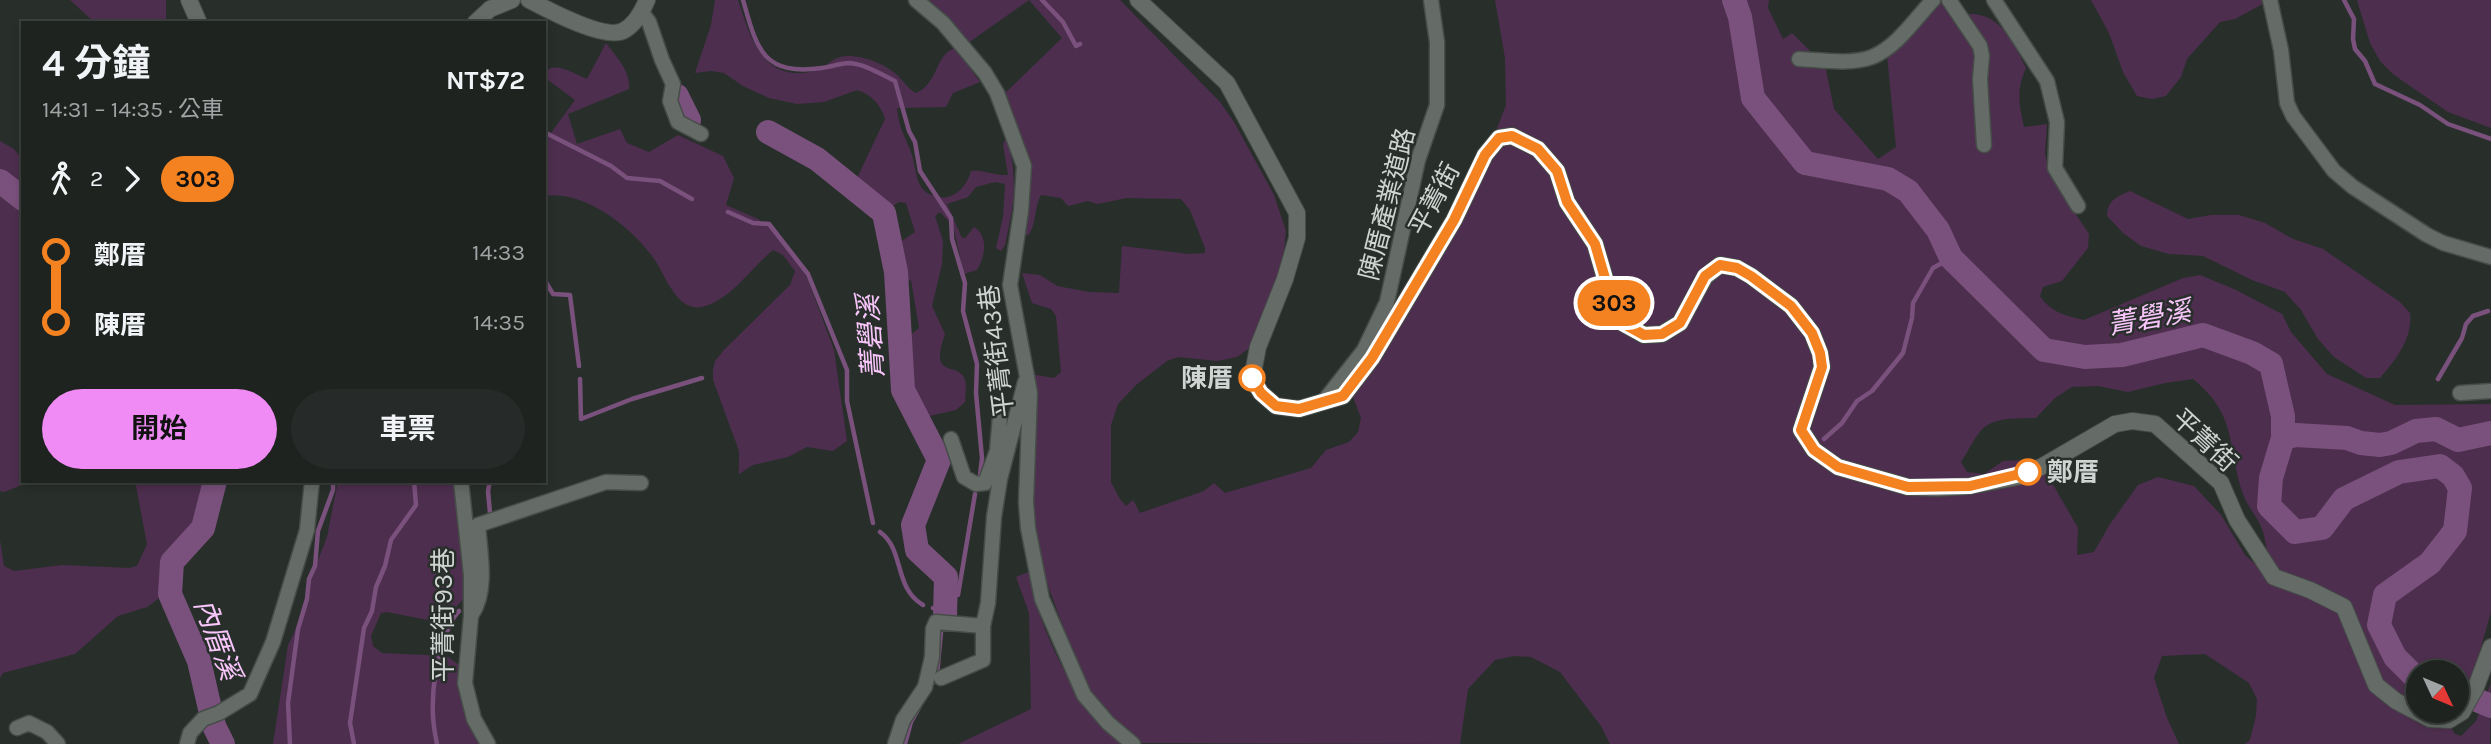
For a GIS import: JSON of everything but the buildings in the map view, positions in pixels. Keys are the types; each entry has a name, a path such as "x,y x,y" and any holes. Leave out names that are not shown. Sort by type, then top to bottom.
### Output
{"street":[{"path":"189,0 198,21"},
{"path":"477,21 490,9 512,0"},
{"name":"平菁街43巷","path":"916,0 943,23 985,73 996,93 1024,166 1021,211 1010,285 1030,393 1027,528 1042,599 1084,695 1108,723 1133,744"},
{"name":"平菁街","path":"1138,0 1227,83 1297,213 1297,238 1285,279 1258,347 1252,378 1261,393 1276,406 1299,409 1343,396 1359,377 1454,220 1485,155 1499,138 1512,136 1538,149 1557,171 1567,202 1595,244 1609,292 1624,324 1644,335 1662,334 1680,323 1705,276 1720,265 1737,268 1791,306 1812,333 1822,367 1801,430 1814,450 1838,467 1908,487 1970,486 2017,477 2041,467 2115,424 2132,421 2155,424 2221,483 2237,520 2274,577 2310,590 2344,607 2376,685 2396,701 2430,719 2449,720 2462,712 2476,687 2491,647"},
{"name":"陳厝產業道路","path":"1324,401 1364,349 1387,302 1418,160 1437,105 1437,42 1431,0"},
{"path":"1799,59 1845,61 1871,57 1894,42 1933,0"},
{"path":"1949,0 1980,46 1984,145"},
{"path":"1994,0 2047,81 2057,122 2055,168 2078,206"},
{"path":"2270,0 2279,41 2287,103 2293,116 2334,171 2353,187 2427,235 2443,243 2491,257"},
{"path":"533,1 604,33 622,32 644,6"},
{"path":"644,6 673,84 670,102 678,122 701,134"},
{"path":"951,439 964,477 976,484 985,483 1002,450 1026,377"},
{"path":"2459,393 2491,391"},
{"path":"941,678 983,660 983,626 988,603 1002,450 1000,416"},
{"path":"471,616 478,605 481,590 478,525 606,482 641,483"},
{"path":"187,744 190,733 203,719 219,713 250,694 273,642 307,530 312,483"},
{"name":"平菁街93巷","path":"461,483 471,575 471,616 465,683 474,719 488,744"},
{"path":"895,744 903,720 925,687 936,622 983,626"},
{"path":"17,729 29,723 47,732 58,744"}],"shaded area":[{"path":"70,0 166,0 166,21 93,21"},
{"path":"715,0 738,0 748,29 761,54 782,71 814,71 842,57 862,58 889,69 916,93 929,83 944,56 955,48 980,82 953,93 946,107 897,108 920,185 934,196 955,194 964,186 971,171 1008,175 1003,144 1005,140 1008,141 1011,156 1013,205 1005,245 1001,251 996,248 1003,217 1005,184 995,182 976,187 968,197 947,204 962,238 974,227 982,236 984,253 977,270 964,274 953,226 940,212 935,216 943,241 942,264 932,306 945,334 940,359 946,368 962,374 966,382 965,402 956,410 925,417 913,401 906,382 903,341 919,328 911,280 901,284 899,281 893,247 915,232 906,203 899,202 893,206 858,176 885,119 881,109 871,97 857,90 824,102 797,104 769,98 743,86 724,73 695,73 711,25"},
{"path":"927,0 1029,0 968,43"},
{"path":"1029,0 1120,0 1220,102 1274,195 1286,231 1284,250 1272,295 1254,345 1237,357 1217,361 1178,357 1167,361 1136,385 1118,404 1111,425 1111,482 1126,506 1133,500 1140,513 1204,491 1214,483 1225,493 1311,468 1326,450 1349,442 1358,432 1361,418 1351,392 1468,203 1506,105 1505,58 1495,0 1769,0 1768,8 1783,39 1792,33 1820,61 1826,70 1834,109 1878,159 1896,147 1887,55 1941,0 1952,1 1968,14 1989,18 2011,39 2026,68 2019,97 2024,127 2047,124 2045,153 2049,174 2089,234 2088,248 2062,281 2043,287 2040,296 2054,310 2084,320 2183,278 2200,275 2282,314 2291,332 2327,374 2395,405 2491,404 2491,612 2471,682 2469,685 2469,660 2406,660 2406,723 2452,723 2451,728 2455,734 2461,736 2476,721 2491,683 2490,744 2245,744 2250,740 2257,699 2249,683 2205,654 2162,656 2154,678 2179,744 1610,744 1601,726 1560,672 1531,657 1514,656 1495,660 1468,689 1460,744 1140,743 1114,721 1087,690 1039,562 1031,511 1030,374 1054,378 1061,372 1056,316 1051,309 1032,303 1022,273 1040,275 1057,286 1089,292 1119,293 1122,246 1189,254 1205,253 1205,248 1190,210 1181,199 1127,198 1097,204 1088,201 1068,206 1061,198 1041,195 1031,232 1024,234 1027,195 1003,95 1062,38","holes":["2193,379 2217,405 2228,430 2242,491 2263,532 2268,556 2256,565 2245,555 2221,515 2194,486 2158,477 2138,485 2094,552 2077,555 2078,528 2048,476 2024,460 2003,461 1984,474 1967,472 1961,462 1976,436 1984,428 2005,419 2036,418 2055,398 2072,387 2098,386 2128,392"]},
{"path":"2091,0 2270,0 2235,19 2220,22 2187,59 2181,77 2166,96 2152,99 2137,96 2123,72 2109,33"},
{"path":"2357,0 2491,0 2491,128 2448,112 2394,75 2380,61 2370,43"},
{"path":"606,43 628,76 629,89 568,114 577,144 620,129 627,143 649,152 678,135 723,156 734,178 726,205 758,219 771,229 802,268 834,350 847,441 833,451 807,447 788,457 753,465 739,474 739,451 713,380 715,361 790,285 795,271 783,255 773,250 722,298 712,304 693,307 678,297 652,256 618,222 590,204 574,198 546,196 546,136 548,137 575,100 546,78 546,73 551,68 556,68 587,79"},
{"path":"0,141 14,149 21,158 21,483 27,483 0,491"},
{"path":"2130,191 2188,219 2211,215 2239,215 2265,223 2293,239 2323,249 2400,302 2410,313 2409,331 2402,348 2380,378 2366,378 2334,357 2285,292 2252,280 2203,256 2169,254 2141,246 2123,233 2107,216 2107,211 2114,200"},
{"path":"135,483 209,483 198,524 166,564 164,588 158,599 147,607 118,616 75,654 3,673 0,678 0,540 4,566 14,571 62,565 129,568 137,566 147,544"},
{"path":"338,483 455,483 465,573 464,598 447,617 428,620 381,613 371,636 373,646 382,653 447,656 463,668 481,744 273,744 288,645 309,602 311,578 327,537"},
{"path":"1031,571 1035,600 1064,669 1084,702 1123,744 958,744 1031,709 1029,613 1016,577"}],"waterway":[{"path":"743,0 758,45 774,63 786,68 802,69 855,64 895,81 909,131 915,142 920,171 951,218 952,239 965,283 963,311 977,364 976,393 982,458 980,476"},
{"path":"1042,0 1063,22 1076,46 1080,44"},
{"name":"菁礐溪","path":"1734,0 1740,17 1753,98 1805,163 1888,179 1908,191 1938,230 1951,258 2044,350 2085,357 2122,355 2203,335 2252,353 2271,364 2283,416 2283,438 2271,478 2269,506 2295,532 2322,528 2344,499 2399,472 2440,466 2453,476 2460,488 2455,531 2430,563 2385,595 2379,625 2395,657 2406,668"},
{"path":"2344,0 2354,19 2355,49 2365,61 2375,84 2420,105 2448,124 2491,139"},
{"name":"菁礐溪","path":"677,96 689,120"},
{"name":"菁礐溪","path":"768,132 817,159 884,213 896,272 903,390 939,460 913,525 917,550 946,577 945,616"},
{"path":"546,133 611,166 627,178 660,181 692,199"},
{"name":"內厝溪","path":"0,181 21,197"},
{"path":"728,212 753,223 769,224 808,274 847,370 847,401 873,523"},
{"path":"1824,439 1842,423 1857,401 1872,391 1903,353 1913,303 1933,268 1951,258"},
{"path":"546,282 553,294 570,295 579,366"},
{"path":"2438,379 2462,338 2466,324 2473,316 2488,311"},
{"path":"580,379 581,419 632,399 702,378"},
{"path":"2283,438 2296,435 2347,438 2380,445 2391,443 2416,431 2436,429 2458,440 2491,433"},
{"name":"內厝溪","path":"214,483 203,528 172,562 170,594 199,661 214,726 223,744"},
{"path":"290,744 288,703 298,629 307,599 309,579 315,566 318,531 333,483"},
{"path":"354,744 350,723 364,628 372,611 376,587 385,566 391,540 416,505 414,483"},
{"path":"490,483 490,513"},
{"path":"958,595 975,494"},
{"path":"880,532 893,548 907,589 923,605"},
{"name":"菁礐溪","path":"933,608 953,610"},
{"path":"437,744 433,711 435,679 444,640 459,611"},
{"name":"菁礐溪","path":"931,686 937,675 941,632"},
{"name":"菁礐溪","path":"2469,697 2491,706"},
{"name":"菁礐溪","path":"905,744 911,722 920,706"}],"bus line":[{"name":"303","path":"1252,378 1261,393 1276,406 1299,409 1343,396 1372,358 1454,220 1485,155 1499,138 1512,136 1538,149 1557,171 1567,202 1595,244 1609,292 1624,324 1644,335 1662,334 1680,323 1705,276 1720,265 1737,268 1751,276 1791,306 1812,333 1822,367 1801,430 1814,450 1838,467 1908,487 1923,488 1970,486 2017,477 2028,472"}],"place":[{"name":"陳厝","path":"1252,378"},
{"name":"鄭厝","path":"2028,472"}]}
